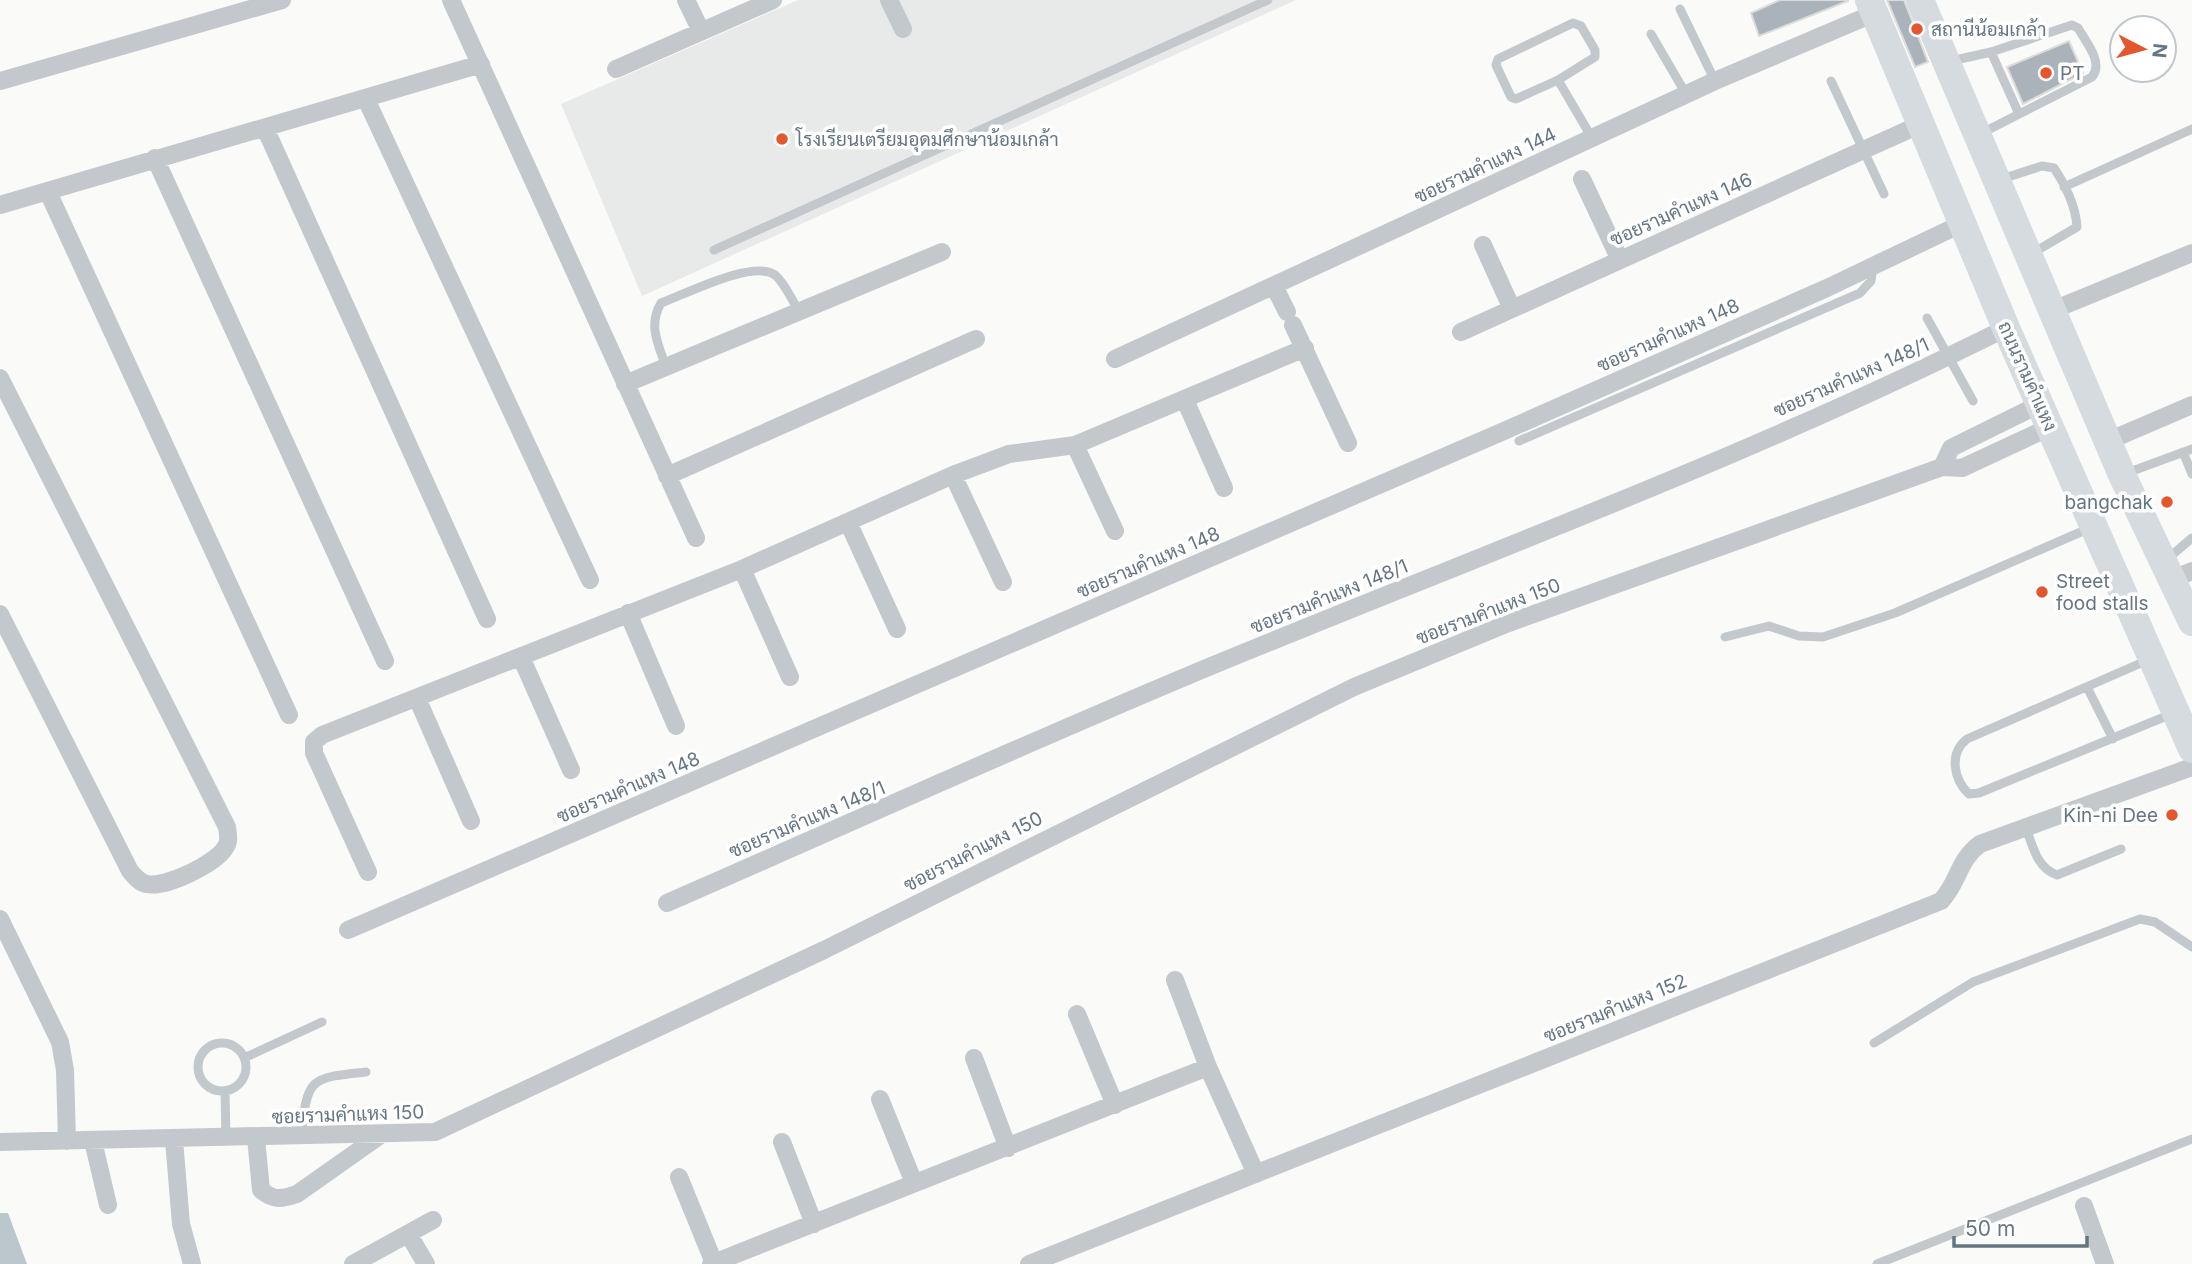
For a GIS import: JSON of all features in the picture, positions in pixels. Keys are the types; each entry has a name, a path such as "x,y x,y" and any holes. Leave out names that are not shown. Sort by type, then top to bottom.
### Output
{"main road":[{"path":"1920,0 2122,475 2177,570 2191,619"},
{"name":"ถนนรามคำแหง","path":"1872,7 1961,224 2192,749"}],"street":[{"path":"0,81 282,0"},
{"path":"451,0 695,538"},
{"path":"686,0 701,31"},
{"path":"616,69 773,0"},
{"path":"889,0 903,29"},
{"name":"ซอยรามคำแหง 144","path":"1115,359 1872,7"},
{"path":"0,205 481,65"},
{"path":"366,99 590,580"},
{"name":"ซอยรามคำแหง 146","path":"1461,332 1919,125"},
{"path":"265,128 487,619"},
{"path":"155,158 385,662"},
{"path":"1582,179 1620,260"},
{"path":"48,192 289,715"},
{"name":"ซอยรามคำแหง 148","path":"348,930 1504,432 1961,224"},
{"path":"1483,245 1512,309"},
{"path":"625,384 942,251"},
{"path":"2053,310 2192,253"},
{"path":"1274,286 1348,443"},
{"name":"ซอยรามคำแหง 148/1","path":"667,903 1202,670 1628,498 1949,356 2006,328"},
{"path":"667,476 976,339"},
{"path":"368,872 314,753 314,742 321,735 742,569 953,475 1009,454 1075,445 1304,348"},
{"path":"0,378 227,827 229,839 225,849 208,864 178,878 149,885 139,881 130,872 0,614"},
{"path":"1185,400 1224,488"},
{"path":"2108,441 2192,405"},
{"name":"ซอยรามคำแหง 150","path":"0,1142 226,1139 435,1132 824,950 1354,687 1506,624 1942,467 1962,468 2045,415"},
{"path":"1075,445 1115,531"},
{"path":"953,475 1003,582"},
{"path":"848,523 897,629"},
{"path":"742,569 790,677"},
{"path":"628,613 676,726"},
{"path":"521,657 571,770"},
{"path":"417,698 471,821"},
{"name":"ซอยรามคำแหง 152","path":"1029,1264 1941,901 1953,886 1966,853 1980,844 2192,767"},
{"path":"0,919 60,1042 65,1070 67,1141"},
{"path":"1175,980 1208,1067 1256,1174"},
{"path":"1077,1014 1115,1105"},
{"path":"974,1058 1008,1148"},
{"path":"679,1177 712,1264 1208,1067"},
{"path":"880,1099 914,1183"},
{"path":"256,1138 261,1190 281,1199 297,1194 382,1134"},
{"path":"174,1140 181,1224 192,1264"},
{"path":"93,1141 108,1205"},
{"path":"782,1142 814,1224"},
{"path":"2084,1206 2105,1264"},
{"path":"353,1264 433,1220"},
{"path":"409,1235 426,1264"}],"lane":[{"path":"714,250 1268,0"},
{"path":"1680,9 1715,81"},
{"path":"1578,24 1595,50 1595,57 1558,80 1517,99 1507,92 1496,65 1506,55 1578,24"},
{"path":"1946,62 1991,52 2072,25 2078,28 2098,64 2092,77 1977,136"},
{"path":"1651,34 1686,94"},
{"path":"1991,52 2018,114"},
{"path":"1558,80 1592,138"},
{"path":"1831,81 1884,194"},
{"path":"2064,187 2192,129"},
{"path":"1997,181 2042,166 2054,168 2064,187 2076,216 2077,227 2029,255"},
{"path":"1518,441 1860,293 1871,281 1874,265"},
{"path":"666,367 654,330 655,315 662,303 746,271 761,269 776,276 799,311"},
{"path":"1927,318 1973,401"},
{"path":"2122,475 2188,450 2192,474"},
{"path":"1725,637 1769,626 1799,636 1823,637 1895,613 2093,527"},
{"path":"2177,570 2192,538"},
{"path":"2153,659 1967,739 1957,747 1953,757 1963,788 1969,794 1979,793 2176,713"},
{"path":"2087,687 2113,739"},
{"path":"2026,828 2038,860 2047,872 2057,875 2120,849"},
{"path":"1874,1043 1973,982 2140,919 2155,922 2192,947"},
{"path":"244,1058 322,1022"},
{"path":"228,1044 241,1052 244,1058 243,1079 225,1091 210,1088 201,1077 202,1055 213,1045 228,1044"},
{"path":"301,1136 305,1099 319,1079 366,1072"},
{"path":"225,1091 226,1139"},
{"path":"1877,1264 2192,1139"}],"shaded area":[{"name":"โรงเรียนเตรียมอุดมศึกษาน้อมเกล้า","path":"798,0 1296,0 642,296 561,104"},
{"path":"0,1213 8,1213 27,1264 0,1264"}],"building":[{"path":"1780,0 1848,1 1759,36 1751,13"},
{"path":"1887,0 1904,0 1928,62 1915,67"},
{"name":"PT","path":"2069,41 2083,73 2023,104 2007,67"}],"place":[{"name":"สถานีน้อมเกล้า","path":"1917,29"},
{"name":"PT","path":"2046,73"},
{"name":"โรงเรียนเตรียมอุดมศึกษาน้อมเกล้า","path":"782,139"},
{"name":"bangchak","path":"2167,502"},
{"name":"Street food stalls","path":"2042,592"},
{"name":"Kin-ni Dee","path":"2172,815"}]}
